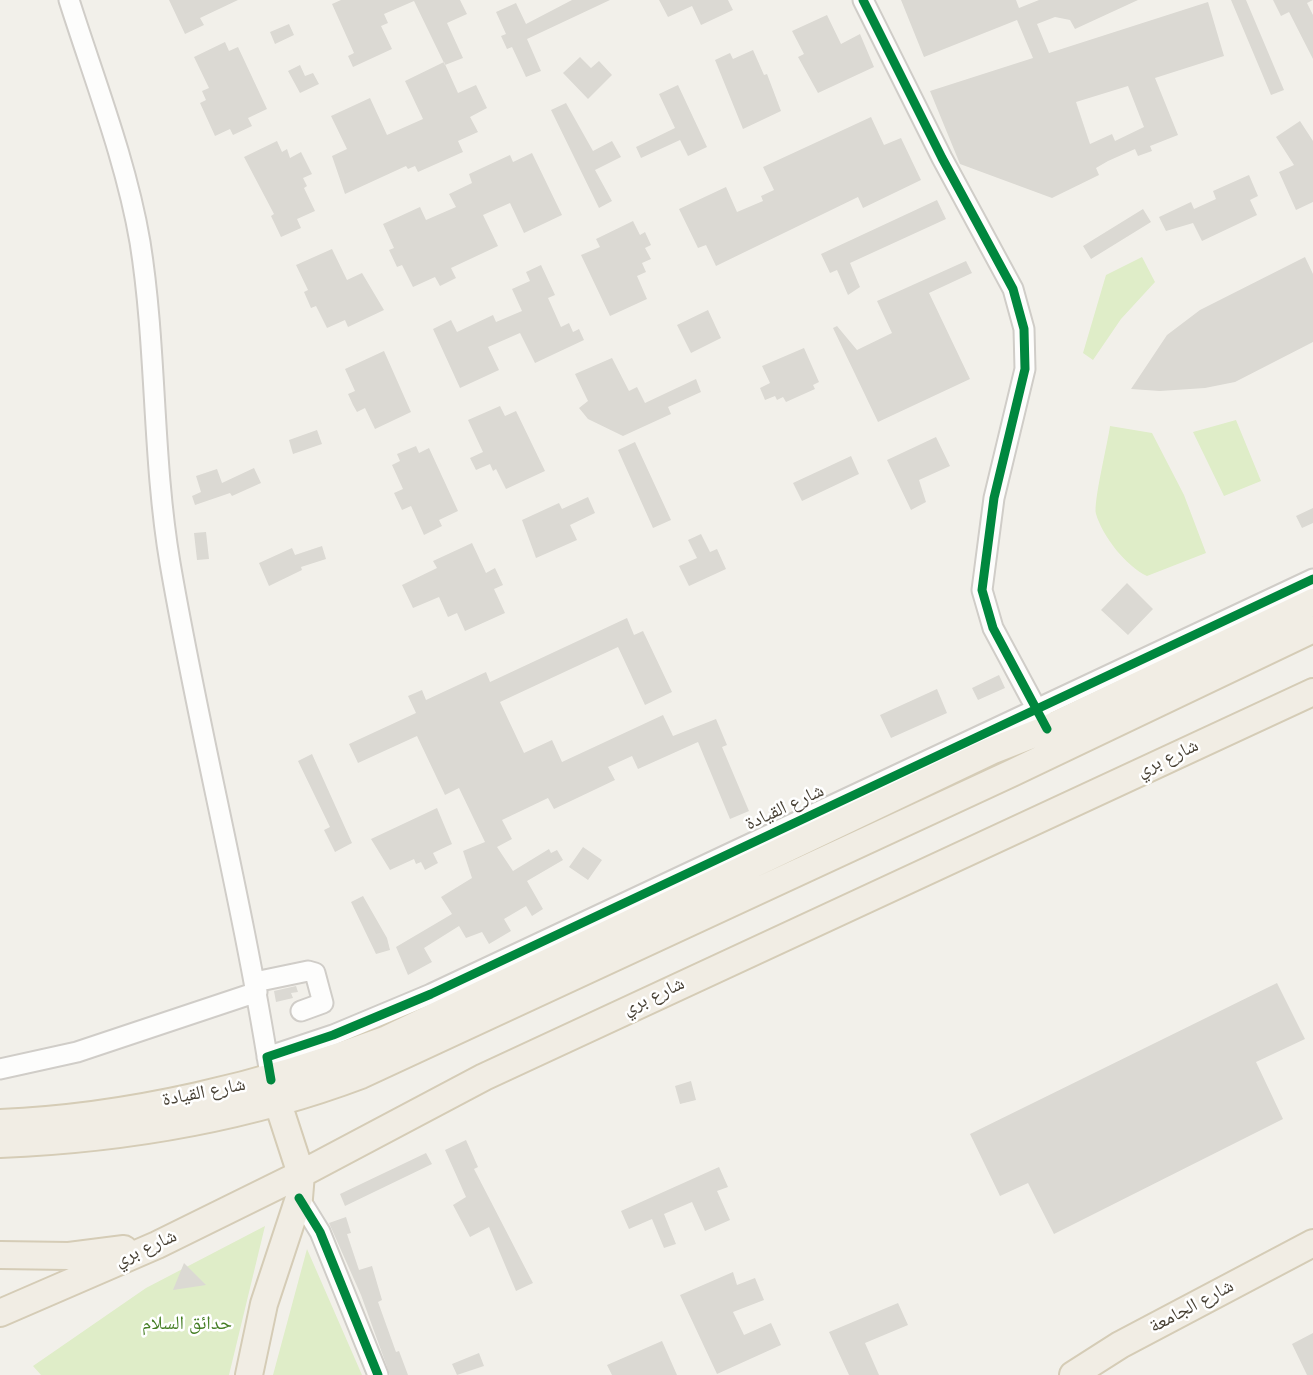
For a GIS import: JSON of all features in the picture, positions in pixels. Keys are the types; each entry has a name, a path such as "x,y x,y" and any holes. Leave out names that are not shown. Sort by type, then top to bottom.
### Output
{"main road":[{"name":"شارع القيادة","path":"0,1144 77,1138 172,1124 272,1080 385,1040 991,751 1042,719 1313,603"},
{"name":"شارع القيادة","path":"0,1123 77,1116 400,1059 1313,629"},
{"name":"شارع بري","path":"0,1313 300,1186 496,1072 1313,692"},
{"path":"249,1375 264,1304 300,1186 272,1080"},
{"name":"شارع الجامعة","path":"1073,1375 1120,1345 1313,1242"},
{"path":"0,1255 69,1256 156,1245"}],"street":[{"path":"69,0 125,179 139,239 170,561 200,725 256,987 272,1080"},
{"path":"863,0 942,158 1013,289 1024,329 1025,369 994,498 982,590 993,628 1042,719"},
{"name":"شارع القيادة","path":"1042,719 1313,579"},
{"path":"1,1065 77,1052 256,987 308,971 316,973 323,1003 301,1011"},
{"path":"300,1186 378,1375"}],"green space":[{"path":"1142,257 1155,282 1121,319 1093,360 1083,353 1106,275"},
{"path":"1236,420 1261,481 1224,496 1193,432"},
{"path":"1110,426 1152,433 1184,495 1206,553 1147,576 1116,550 1096,514"},
{"name":"حدائق السلام","path":"265,1226 229,1375 41,1375 33,1366 146,1288"},
{"name":"حدائق السلام","path":"307,1249 362,1375 273,1375"}],"building":[{"path":"169,0 238,0 200,18 204,25 185,34"},
{"path":"341,0 460,0 467,14 447,23 463,58 445,65 414,1 384,14 388,23 381,26 392,49 353,67 348,56 354,53 332,4"},
{"path":"572,0 610,0 527,39 541,71 526,77 512,47 507,49 501,36 506,34 496,12 516,3 526,24"},
{"path":"659,0 728,0 733,10 701,25 692,6 668,17"},
{"path":"901,0 1016,0 1019,8 1039,0 1138,0 1075,29 1070,20 1055,17 1037,24 1049,53 1208,2 1224,56 1155,78 1178,135 1150,146 1152,151 1138,156 1135,149 1108,161 1096,168 1099,175 1052,198 960,164 930,91 1033,58 1017,20 924,57","holes":["1128,86 1144,127 1115,141 1112,134 1090,144 1076,102"]},
{"path":"1231,0 1246,0 1284,90 1271,95"},
{"path":"1273,0 1313,0 1307,3 1313,15 1313,59 1289,12 1281,16"},
{"path":"827,15 841,44 860,34 874,67 818,93 798,57 804,54 792,31"},
{"path":"289,24 294,35 275,44 270,32"},
{"path":"225,42 229,51 238,47 267,109 248,118 252,126 233,135 230,129 215,136 200,103 206,100 202,91 209,88 194,57"},
{"path":"753,50 764,75 767,74 781,111 743,129 715,60 730,53 733,59"},
{"path":"580,57 591,68 599,61 612,75 588,99 563,73"},
{"path":"444,62 458,93 476,85 487,108 470,117 478,132 458,141 463,152 418,172 415,166 408,169 406,166 345,194 332,156 347,149 331,116 370,98 387,135 423,119 405,81"},
{"path":"300,65 305,76 313,73 319,84 300,93 288,71"},
{"path":"678,85 707,147 688,156 680,140 641,158 636,147 675,128 659,94"},
{"path":"566,103 593,151 612,141 621,157 595,170 612,201 599,208 551,110"},
{"path":"871,117 884,145 901,138 921,180 863,208 858,197 716,266 706,245 698,248 679,209 726,187 737,212 763,201 761,196 774,190 763,167"},
{"path":"1300,121 1313,141 1313,202 1296,210 1279,172 1294,165 1276,137"},
{"path":"277,141 282,152 287,149 290,158 301,152 312,174 303,178 307,186 304,188 315,211 297,219 301,228 281,237 271,216 274,214 244,157"},
{"path":"532,153 562,215 524,233 510,203 483,215 498,246 451,268 456,278 440,286 435,277 413,287 402,265 397,267 389,250 394,248 383,224 420,207 426,220 456,207 449,194 472,183 469,174 510,155 513,162"},
{"path":"1249,175 1258,196 1250,200 1257,215 1202,241 1193,223 1166,231 1159,217 1191,202 1194,209 1216,199 1213,191"},
{"path":"937,200 946,219 850,263 860,287 848,295 837,270 830,273 821,254"},
{"path":"1143,209 1151,222 1091,259 1083,246"},
{"path":"633,221 640,235 645,232 651,245 645,248 651,259 642,263 646,272 637,276 647,299 610,316 581,255 600,247 596,239"},
{"path":"332,249 347,280 362,273 384,310 348,327 345,320 327,328 316,306 311,308 304,292 308,290 296,265"},
{"path":"1305,257 1313,274 1313,342 1235,382 1205,388 1160,391 1131,389 1167,335 1200,310"},
{"path":"966,261 972,273 929,293 970,379 878,422 833,328 837,326 857,350 892,333 877,301"},
{"path":"541,265 555,295 548,298 561,327 569,323 573,332 579,329 584,340 535,363 520,333 488,347 499,370 460,388 433,329 451,320 457,332 493,315 496,322 522,311 512,289 530,281 526,272"},
{"path":"708,310 721,338 691,353 677,325"},
{"path":"804,348 819,382 813,385 815,389 786,402 783,397 777,400 775,396 765,400 760,388 770,383 762,366"},
{"path":"384,351 411,412 375,429 365,408 357,412 353,405 348,394 355,391 345,369"},
{"path":"612,358 629,391 637,387 645,403 696,379 701,392 668,407 671,414 623,436 588,419 579,408 588,401 575,374"},
{"path":"500,406 505,416 516,411 545,471 506,489 496,469 493,471 490,464 476,470 470,458 483,452 468,420"},
{"path":"317,430 322,444 293,454 289,440"},
{"path":"936,437 950,466 919,480 926,502 911,510 887,460"},
{"path":"635,442 671,520 653,528 618,450"},
{"path":"416,446 419,453 429,448 458,511 439,520 442,526 424,535 411,506 402,510 394,493 403,489 392,465 400,461 397,454"},
{"path":"851,456 859,474 802,501 793,483"},
{"path":"254,468 261,483 232,496 230,493 195,505 192,496 201,492 196,476 217,469 222,483"},
{"path":"588,497 595,513 570,525 577,540 536,558 522,520 559,503 562,509"},
{"path":"1313,508 1313,523 1302,528 1296,516"},
{"path":"206,532 209,559 197,560 194,533"},
{"path":"701,534 710,552 717,549 726,569 689,586 679,566 697,558 688,540"},
{"path":"472,543 486,573 495,568 503,585 494,589 505,613 465,631 457,613 448,617 439,597 413,608 402,585 437,568 433,561"},
{"path":"322,546 326,559 301,567 302,570 269,586 259,563 292,548 295,555"},
{"path":"1127,583 1153,609 1128,635 1101,610"},
{"path":"627,618 634,635 643,631 672,692 645,705 618,647 500,702 524,753 552,740 562,762 663,715 673,736 716,719 727,745 722,747 749,811 730,819 698,742 638,769 632,756 608,767 615,780 554,809 548,798 502,820 512,839 497,847 513,871 549,849 551,853 557,850 563,860 527,881 543,909 532,916 526,906 504,919 511,931 489,944 482,932 466,938 459,926 424,948 432,962 408,975 396,947 452,914 441,897 472,878 463,851 485,842 459,788 445,795 417,736 358,763 349,744 416,713 408,696 422,690 426,700 486,672 490,682"},
{"path":"999,675 1005,688 978,700 972,688"},
{"path":"937,689 947,713 891,738 880,715"},
{"path":"312,754 352,843 335,852 324,830 330,827 298,761"},
{"path":"437,808 452,844 433,853 438,863 425,870 421,862 416,864 414,859 390,870 371,839"},
{"path":"583,847 602,860 588,880 569,867"},
{"path":"363,896 387,938 390,950 376,954 351,902"},
{"path":"1277,983 1305,1039 1256,1062 1283,1119 1054,1234 1028,1183 1000,1196 970,1134"},
{"path":"296,986 298,992 291,993 293,998 276,1002 274,991"},
{"path":"691,1081 696,1100 680,1104 675,1086"},
{"path":"466,1140 478,1167 474,1169 533,1283 516,1291 489,1227 470,1237 453,1205 466,1197 445,1150"},
{"path":"426,1153 432,1164 345,1206 340,1194"},
{"path":"719,1167 728,1187 717,1191 730,1220 705,1231 692,1202 664,1214 676,1244 664,1248 652,1219 629,1229 621,1211"},
{"path":"346,1217 351,1233 347,1234 359,1270 372,1266 382,1300 378,1302 396,1352 399,1351 408,1375 390,1375 361,1295 329,1223"},
{"path":"184,1263 206,1285 173,1290"},
{"path":"733,1272 737,1285 755,1278 764,1300 733,1312 744,1335 771,1323 781,1345 717,1374 680,1295"},
{"path":"898,1303 908,1325 865,1343 879,1375 849,1375 829,1332"},
{"path":"1313,1333 1313,1375 1307,1375 1292,1344"},
{"path":"662,1341 677,1375 612,1375 607,1365"},
{"path":"479,1353 484,1366 457,1375 452,1364"}],"cycle path":[{"path":"863,0 942,158 1013,289 1024,329 1025,369 994,498 982,590 993,628 1047,729"},
{"path":"271,1080 267,1057 333,1035 431,994 1313,579"},
{"path":"299,1198 320,1232 378,1375"}]}
